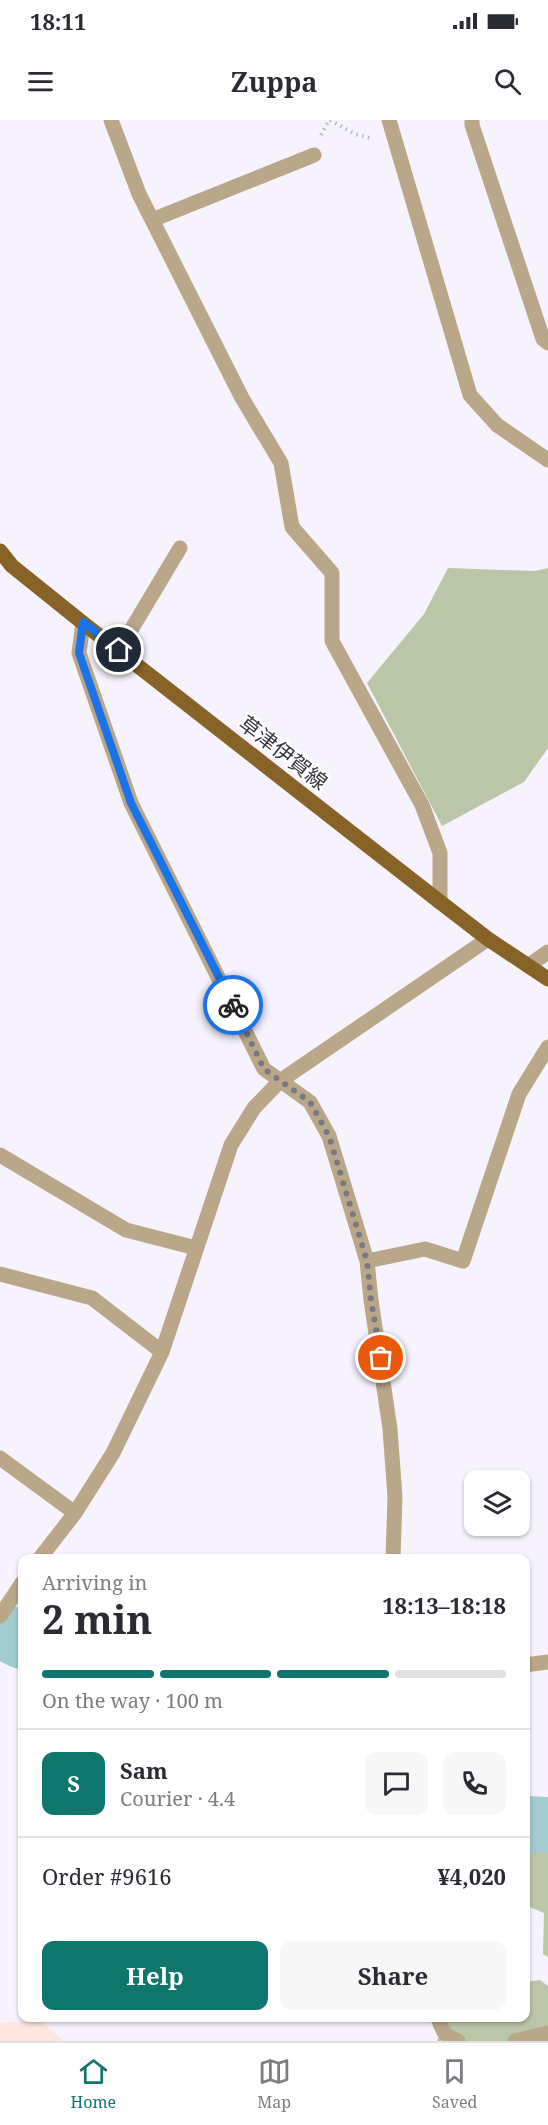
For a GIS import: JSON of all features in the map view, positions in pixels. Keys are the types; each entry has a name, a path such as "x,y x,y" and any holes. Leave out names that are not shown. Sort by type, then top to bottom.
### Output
{"main road":[{"name":"草津伊賀線","path":"0,551 6,564 488,939 548,979"}],"street":[{"path":"111,120 139,194 242,398 281,463 292,527 332,573 332,641 422,805 440,853 440,902"},
{"path":"389,120 470,395 497,425 548,460"},
{"path":"472,120 543,339 548,344"},
{"path":"152,220 314,155"},
{"path":"119,650 180,548"},
{"path":"83,622 79,653 131,803 264,1069 310,1102 329,1136 367,1261 390,1429 395,1497 393,1554"},
{"path":"43,1554 75,1513 113,1453 162,1352 231,1144 254,1108 280,1081 488,939"},
{"path":"528,966 548,952"},
{"path":"367,1261 425,1250 463,1261 519,1094 548,1047"},
{"path":"0,1155 126,1230 196,1248"},
{"path":"0,1274 93,1298 162,1352"},
{"path":"0,1458 75,1513"},
{"path":"0,1616 18,1589"},
{"path":"530,1664 548,1662"},
{"path":"439,2022 447,2037 458,2041"},
{"path":"514,2041 548,2033"}],"path":[{"path":"320,138 330,120 355,134 375,140"}],"shaded area":[{"path":"42,2022 63,2041 0,2041 0,2023"}],"green space":[{"path":"448,568 535,571 548,568 548,748 524,782 442,826 367,683 424,614"},
{"path":"530,1819 548,1820 548,1957 543,1954 544,1913 530,1907"},
{"path":"540,1980 548,1986 548,2041 437,2041 444,2022 530,2022 530,1981"}],"waterway":[{"path":"0,1630 18,1639"},
{"path":"530,1824 548,1825"}],"way so far":[{"path":"233,1005 264,1069 310,1102 329,1136 367,1261 381,1358"}],"route":[{"path":"119,650 83,622 79,653 131,803 233,1005"}]}
